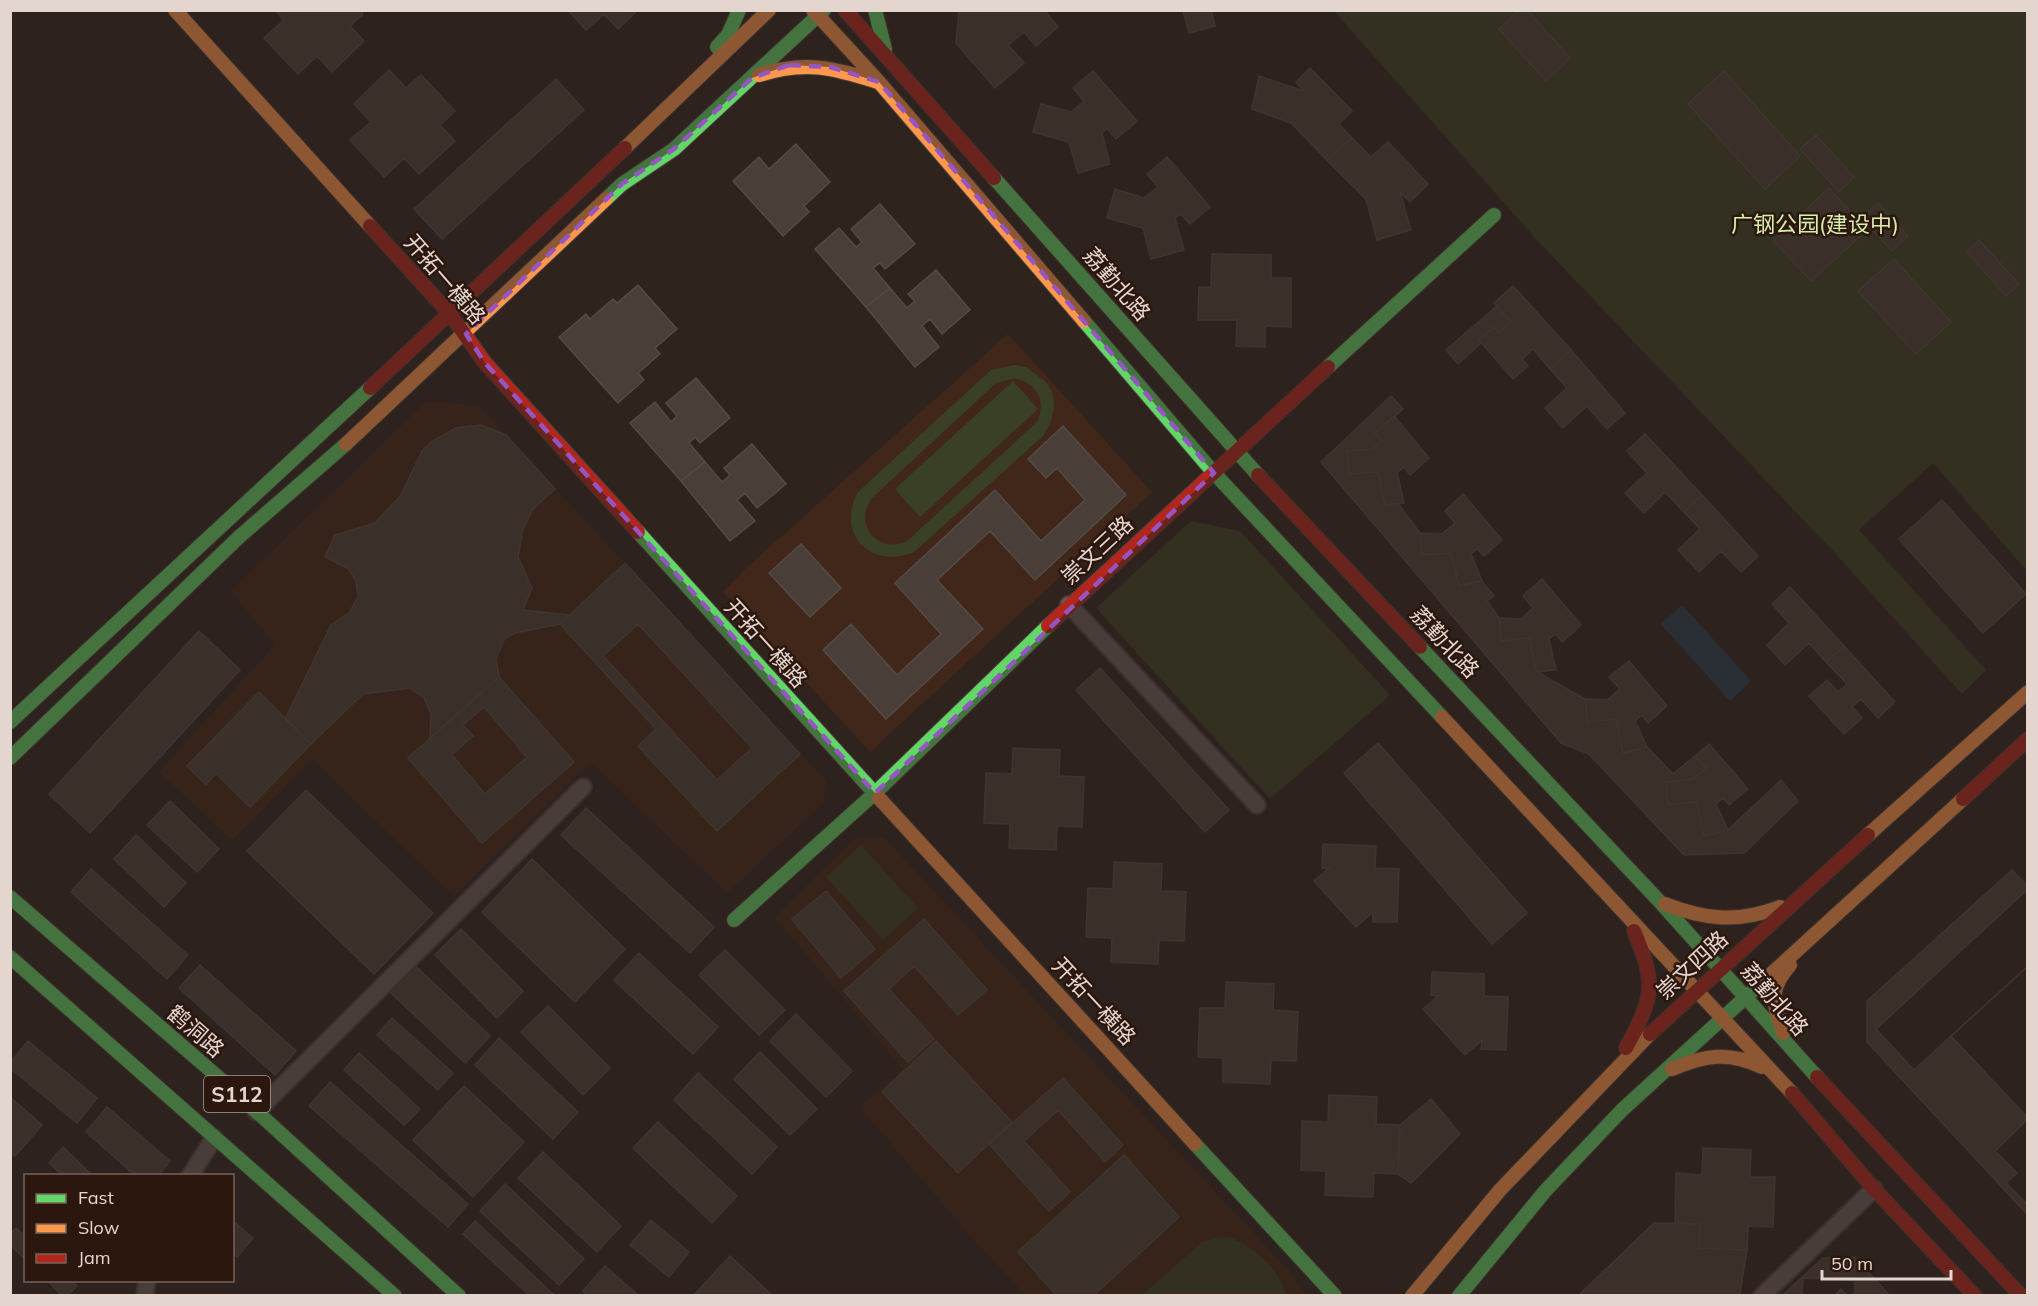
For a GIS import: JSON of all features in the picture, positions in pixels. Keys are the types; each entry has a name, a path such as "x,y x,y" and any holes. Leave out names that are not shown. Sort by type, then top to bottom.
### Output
{"main road":[{"name":"开拓一横路","path":"175,10 450,314 493,372 1335,1296"},
{"path":"187,23 200,10"},
{"path":"655,119 728,35 739,10"},
{"path":"10,722 450,314 769,10"},
{"name":"荔勤北路","path":"845,10 1236,452 1604,857 1661,903 1796,1055 2021,1296"},
{"path":"875,10 877,26 887,56"},
{"path":"10,758 114,655 239,537 362,430 622,184 674,149 752,78 818,12 1214,473 1628,915 1721,1018 1775,1073 1874,1188 1975,1296"},
{"path":"752,78 789,65 808,64 830,67 879,82"},
{"path":"655,119 669,119 676,126 674,149"},
{"name":"崇文三路","path":"734,920 875,793 1069,605 1494,215"},
{"name":"崇文四路","path":"1412,1296 1529,1157 1615,1067 1719,967 2028,692"},
{"path":"1459,1296 1546,1190 1622,1110 2028,739"},
{"path":"1582,867 1604,857"},
{"path":"1816,880 1816,895 1823,904 1841,908"},
{"name":"鹤洞路","path":"10,897 256,1112 459,1296"},
{"path":"1661,903 1717,921 1746,919 1795,900"},
{"path":"1615,1067 1647,1010 1652,989 1647,962 1628,915"},
{"path":"1796,1055 1779,1024 1772,996 1781,975 1820,928"},
{"name":"S112","path":"10,957 393,1295"},
{"path":"1659,1075 1716,1053 1738,1055 1775,1073"},
{"path":"1597,1086 1611,1084 1618,1090 1622,1110"}],"street":[{"path":"1069,605 1257,805"},
{"path":"256,1112 583,787"},
{"path":"191,1174 214,1138"},
{"path":"1762,1296 1874,1188"}],"highlighted area":[{"path":"789,65 830,67 879,82 1214,473 875,793 485,363 466,334 622,184 674,149 752,78"}],"shaded area":[{"path":"1008,334 1152,492 870,752 723,592 746,568"},
{"path":"427,401 479,406 826,781 824,802 727,893 591,762 454,896 312,759 232,840 159,772 275,645 231,591"},
{"path":"855,838 884,838 1289,1271 1306,1295 1026,1295 973,1239 860,1107 903,1069 775,917"}],"green space":[{"name":"广钢公园(建设中)","path":"1334,11 2027,11 2027,571 1933,463 1859,530 1986,670 1962,694 1834,552 1535,238"},
{"path":"1014,365 1026,367 1046,382 1053,394 1054,408 1051,422 1043,436 914,552 898,556 884,556 871,552 854,534 851,522 852,507 858,492 991,370","holes":["1014,378 1034,388 1038,394 1041,407 1037,422 906,542 895,544 877,540 866,526 865,517 872,498 995,384"]},
{"path":"1013,381 1038,409 920,517 895,489"},
{"path":"1191,521 1240,531 1390,695 1270,799 1096,608"},
{"path":"861,845 918,908 883,940 826,877"},
{"path":"1229,1237 1247,1246 1271,1267 1283,1285 1286,1295 1142,1295 1201,1243 1213,1238"}],"water":[{"path":"1682,605 1751,681 1730,701 1661,624"}],"building":[{"path":"275,10 359,10 363,14 350,26 364,41 332,72 317,56 298,74 264,38 284,20"},
{"path":"568,10 638,10 618,29 604,14 586,30"},
{"path":"959,10 1044,10 1058,27 1036,46 1024,32 1008,45 1024,63 995,88 956,43"},
{"path":"1183,10 1211,10 1215,26 1189,33"},
{"path":"1519,10 1527,10 1570,58 1546,81 1499,29"},
{"path":"1310,68 1352,111 1339,124 1352,138 1327,160 1291,123 1252,109 1259,76 1304,91 1296,82"},
{"path":"389,70 406,88 421,75 455,111 440,125 455,141 419,174 404,158 384,177 350,140 371,122 354,104"},
{"path":"1093,71 1137,121 1116,139 1107,128 1102,133 1110,164 1078,173 1069,142 1033,132 1041,104 1071,112 1084,101 1073,88"},
{"path":"1724,71 1800,156 1765,189 1688,104"},
{"path":"556,79 584,110 442,239 414,209"},
{"path":"1816,135 1854,177 1839,192 1800,149"},
{"path":"1352,138 1371,157 1388,142 1428,184 1410,202 1400,192 1411,230 1377,240 1366,199 1327,160"},
{"path":"796,144 830,182 804,206 809,212 783,236 733,181 759,157 769,169"},
{"path":"1167,157 1210,207 1190,224 1181,214 1175,218 1184,250 1151,259 1143,228 1107,218 1115,189 1144,198 1158,187 1147,174"},
{"path":"1829,188 1867,230 1811,281 1773,240"},
{"path":"1878,203 1908,236 1892,251 1862,218"},
{"path":"880,204 915,244 885,269 880,263 873,268 890,288 866,307 815,249 839,228 856,247 862,242 851,229"},
{"path":"1979,240 2019,284 2006,296 1967,252"},
{"path":"1212,254 1271,255 1271,278 1291,278 1291,327 1265,326 1265,347 1236,346 1237,320 1198,320 1199,287 1211,287"},
{"path":"1894,259 1951,322 1916,354 1858,291"},
{"path":"936,270 970,310 942,334 930,319 922,326 939,347 915,367 866,307 890,288 907,308 915,301 908,294"},
{"path":"638,285 677,329 655,348 660,354 638,373 644,380 618,403 559,337 586,314 590,319 613,299 617,303"},
{"path":"1513,286 1571,350 1550,369 1533,349 1522,359 1528,366 1513,379 1479,340 1494,327 1499,333 1511,322 1494,303"},
{"path":"1497,306 1511,322 1499,333 1494,327 1479,340 1481,343 1458,364 1446,350"},
{"path":"1571,350 1625,413 1607,429 1587,406 1563,428 1545,408 1567,388 1550,369"},
{"path":"696,378 730,418 700,443 695,437 689,443 705,462 681,481 630,423 655,402 671,422 677,416 666,403"},
{"path":"1391,396 1403,409 1375,433 1382,441 1373,449 1347,451 1349,474 1378,472 1385,505 1399,505 1420,533 1422,555 1451,553 1459,586 1482,581 1494,596 1487,601 1499,618 1501,641 1529,638 1537,672 1585,699 1587,722 1616,719 1623,753 1647,747 1673,774 1695,756 1706,768 1693,779 1666,782 1668,805 1697,802 1704,836 1728,830 1781,780 1798,801 1744,853 1684,855 1589,754 1561,743 1321,462"},
{"path":"1394,416 1429,458 1410,475 1404,467 1397,473 1404,503 1385,505 1378,472 1349,474 1347,451 1373,449 1382,441 1375,433"},
{"path":"481,425 506,435 555,489 533,509 523,529 518,557 532,588 523,610 570,615 560,624 515,633 505,638 496,658 499,677 430,738 431,714 424,698 410,688 363,694 311,744 285,719 331,625 349,613 358,597 356,581 349,569 325,557 335,535 375,523 401,495 422,451 431,442 456,428"},
{"path":"1063,426 1126,495 1035,580 990,531 937,580 983,629 886,719 823,650 851,624 897,675 941,634 895,583 995,490 1041,541 1085,500 1057,468 1046,478 1028,459"},
{"path":"1645,434 1702,495 1684,512 1665,492 1644,513 1625,493 1647,473 1627,451"},
{"path":"752,444 786,484 757,508 745,493 737,500 755,521 730,541 681,481 705,462 722,482 730,475 724,468"},
{"path":"1463,494 1502,540 1484,556 1477,549 1471,554 1482,581 1459,586 1451,553 1422,555 1420,533 1442,534 1455,523 1445,511"},
{"path":"1702,495 1758,556 1741,572 1721,551 1699,572 1678,550 1700,529 1684,512"},
{"path":"1942,500 2026,594 1983,633 1899,539"},
{"path":"801,544 841,588 810,617 769,573"},
{"path":"625,563 800,754 717,831 638,746 656,729 560,624","holes":["638,624 752,748 717,780 603,656"]},
{"path":"1542,579 1581,625 1562,642 1556,634 1549,639 1556,670 1537,672 1529,638 1501,641 1499,618 1521,619 1533,608 1523,596"},
{"path":"1790,587 1844,646 1826,662 1809,643 1785,665 1767,645 1789,623 1772,604"},
{"path":"199,631 240,670 90,833 49,794"},
{"path":"1844,646 1895,702 1878,718 1861,699 1852,707 1862,718 1844,734 1809,696 1827,680 1838,692 1847,684 1826,662"},
{"path":"1629,661 1667,706 1648,723 1642,715 1635,721 1647,747 1623,753 1616,719 1587,722 1585,699 1607,700 1620,689 1609,677"},
{"path":"1100,668 1229,810 1205,832 1076,690"},
{"path":"499,677 574,762 482,843 408,758","holes":["484,707 527,757 485,794 452,755 473,736 463,725"]},
{"path":"259,692 311,744 250,807 216,773 206,785 187,766"},
{"path":"1378,743 1527,913 1492,944 1344,773"},
{"path":"1709,744 1748,789 1729,805 1723,798 1716,804 1728,830 1704,836 1697,802 1668,805 1666,782 1693,779 1706,768 1695,756"},
{"path":"1013,748 1060,750 1059,776 1084,777 1082,827 1057,826 1056,850 1009,848 1010,824 984,823 986,773 1012,774"},
{"path":"306,790 433,913 374,974 247,851"},
{"path":"170,801 219,849 197,872 147,825"},
{"path":"586,808 714,927 690,953 561,835"},
{"path":"136,835 186,883 164,907 114,859"},
{"path":"1323,844 1376,846 1375,868 1399,869 1397,922 1373,922 1373,912 1356,927 1314,881 1329,868 1322,868"},
{"path":"532,859 625,949 575,1002 482,912"},
{"path":"1114,862 1162,864 1161,891 1186,892 1184,941 1159,940 1158,964 1111,962 1112,938 1086,937 1088,888 1113,889"},
{"path":"91,869 188,955 167,979 71,892"},
{"path":"2012,870 2028,887 2028,966 1951,1036 2028,1118 2028,1215 1867,1042 1867,1001"},
{"path":"2028,889 2028,966 1914,1070 1876,1029"},
{"path":"826,891 875,949 841,978 792,919"},
{"path":"924,919 987,990 958,1015 914,966 889,989 934,1039 908,1062 844,991"},
{"path":"461,929 523,991 497,1018 435,955"},
{"path":"725,950 785,1010 759,1035 699,975"},
{"path":"639,953 718,1027 693,1054 614,980"},
{"path":"411,962 490,1036 465,1063 387,989"},
{"path":"200,965 296,1051 275,1075 179,988"},
{"path":"1432,972 1484,974 1484,996 1508,997 1506,1050 1481,1049 1482,1040 1465,1055 1423,1009 1438,996 1431,995"},
{"path":"1226,982 1274,984 1273,1010 1298,1012 1296,1061 1271,1060 1270,1084 1223,1082 1223,1058 1198,1057 1200,1008 1225,1008"},
{"path":"548,1006 610,1068 583,1095 521,1032"},
{"path":"796,1014 852,1071 826,1097 770,1041"},
{"path":"392,1018 453,1073 438,1090 377,1035"},
{"path":"499,1038 578,1112 553,1139 475,1065"},
{"path":"28,1041 97,1098 77,1123 10,1068 10,1063"},
{"path":"936,1041 1012,1122 958,1173 882,1092"},
{"path":"760,1052 817,1109 790,1135 734,1079"},
{"path":"359,1053 420,1109 404,1125 344,1070"},
{"path":"698,1073 777,1147 752,1174 674,1100"},
{"path":"1063,1078 1123,1145 1105,1162 1058,1110 1024,1141 1070,1192 1049,1211 989,1144"},
{"path":"330,1082 468,1204 448,1227 309,1106"},
{"path":"464,1086 524,1142 473,1197 413,1140"},
{"path":"1329,1095 1377,1097 1376,1124 1400,1125 1398,1174 1374,1173 1373,1197 1325,1195 1326,1171 1301,1170 1302,1121 1328,1122"},
{"path":"10,1097 42,1125 15,1156 10,1152"},
{"path":"1431,1099 1460,1134 1411,1183 1398,1174 1400,1125"},
{"path":"107,1107 170,1161 160,1174 134,1174 86,1132"},
{"path":"2027,1120 2028,1205 2006,1183 2017,1173 1995,1151"},
{"path":"658,1122 737,1196 712,1223 633,1148"},
{"path":"63,1147 91,1174 61,1174 49,1163"},
{"path":"1703,1148 1751,1150 1750,1177 1775,1177 1773,1227 1748,1226 1747,1250 1699,1248 1700,1224 1675,1223 1676,1173 1702,1175"},
{"path":"543,1152 621,1226 597,1252 518,1178"},
{"path":"1124,1155 1179,1217 1093,1296 1057,1296 1018,1252"},
{"path":"505,1184 584,1259 559,1285 480,1211"},
{"path":"651,1220 689,1252 669,1277 630,1245"},
{"path":"475,1221 555,1296 530,1296 463,1234"},
{"path":"234,1222 253,1238 237,1257 234,1255"},
{"path":"1654,1223 1700,1224 1699,1248 1747,1250 1740,1293 1736,1296 1578,1296"},
{"path":"16,1228 24,1235 24,1258 10,1245 10,1234"},
{"path":"730,1256 773,1296 694,1295"},
{"path":"1855,1257 1890,1296 1847,1296 1841,1289 1834,1296 1782,1296 1823,1258"},
{"path":"605,1266 639,1296 587,1296 583,1291"},
{"path":"1803,1278 1855,1280 1855,1296 1802,1296"},
{"path":"49,1282 73,1282 77,1286 67,1296 62,1296"}],"traffic: fast":[{"path":"717,47 728,35 739,10"},
{"path":"606,199 622,184 674,149 824,10"},
{"path":"875,10 885,49"},
{"path":"994,178 1258,475"},
{"path":"1328,367 1494,215"},
{"path":"1084,321 1214,473 1442,717"},
{"path":"10,722 370,388"},
{"path":"10,758 239,537 346,444"},
{"path":"638,532 879,798"},
{"path":"734,920 875,793 1048,626"},
{"path":"1420,647 1661,903 1817,1077"},
{"path":"10,897 233,1090 459,1296"},
{"path":"10,957 395,1296"},
{"path":"1459,1296 1546,1190 1622,1110 1759,985"},
{"path":"1195,1144 1335,1296"}],"traffic: slow":[{"path":"175,10 370,226"},
{"path":"625,148 769,10"},
{"path":"813,10 879,82 1084,321"},
{"path":"759,75 776,70 805,67 833,70 878,82"},
{"path":"346,444 606,199"},
{"path":"1868,835 2028,692"},
{"path":"1442,717 1792,1093"},
{"path":"879,798 1195,1144"},
{"path":"1759,985 1963,799"},
{"path":"1665,904 1694,913 1722,918 1750,916 1780,907"},
{"path":"1783,1033 1775,1005 1775,990 1790,965"},
{"path":"1412,1296 1500,1190 1650,1034"},
{"path":"1672,1069 1706,1058 1717,1057 1739,1059 1762,1067"}],"traffic: jam":[{"path":"845,10 994,178"},
{"path":"370,388 625,148"},
{"path":"370,226 450,314 485,363 638,532"},
{"path":"1048,626 1328,367"},
{"path":"1258,475 1420,647"},
{"path":"1963,799 2028,739"},
{"path":"1650,1034 1868,835"},
{"path":"1626,1048 1642,1016 1649,991 1646,965 1634,931"},
{"path":"1817,1077 2021,1296"},
{"path":"1792,1093 1874,1189 1975,1296"}]}
